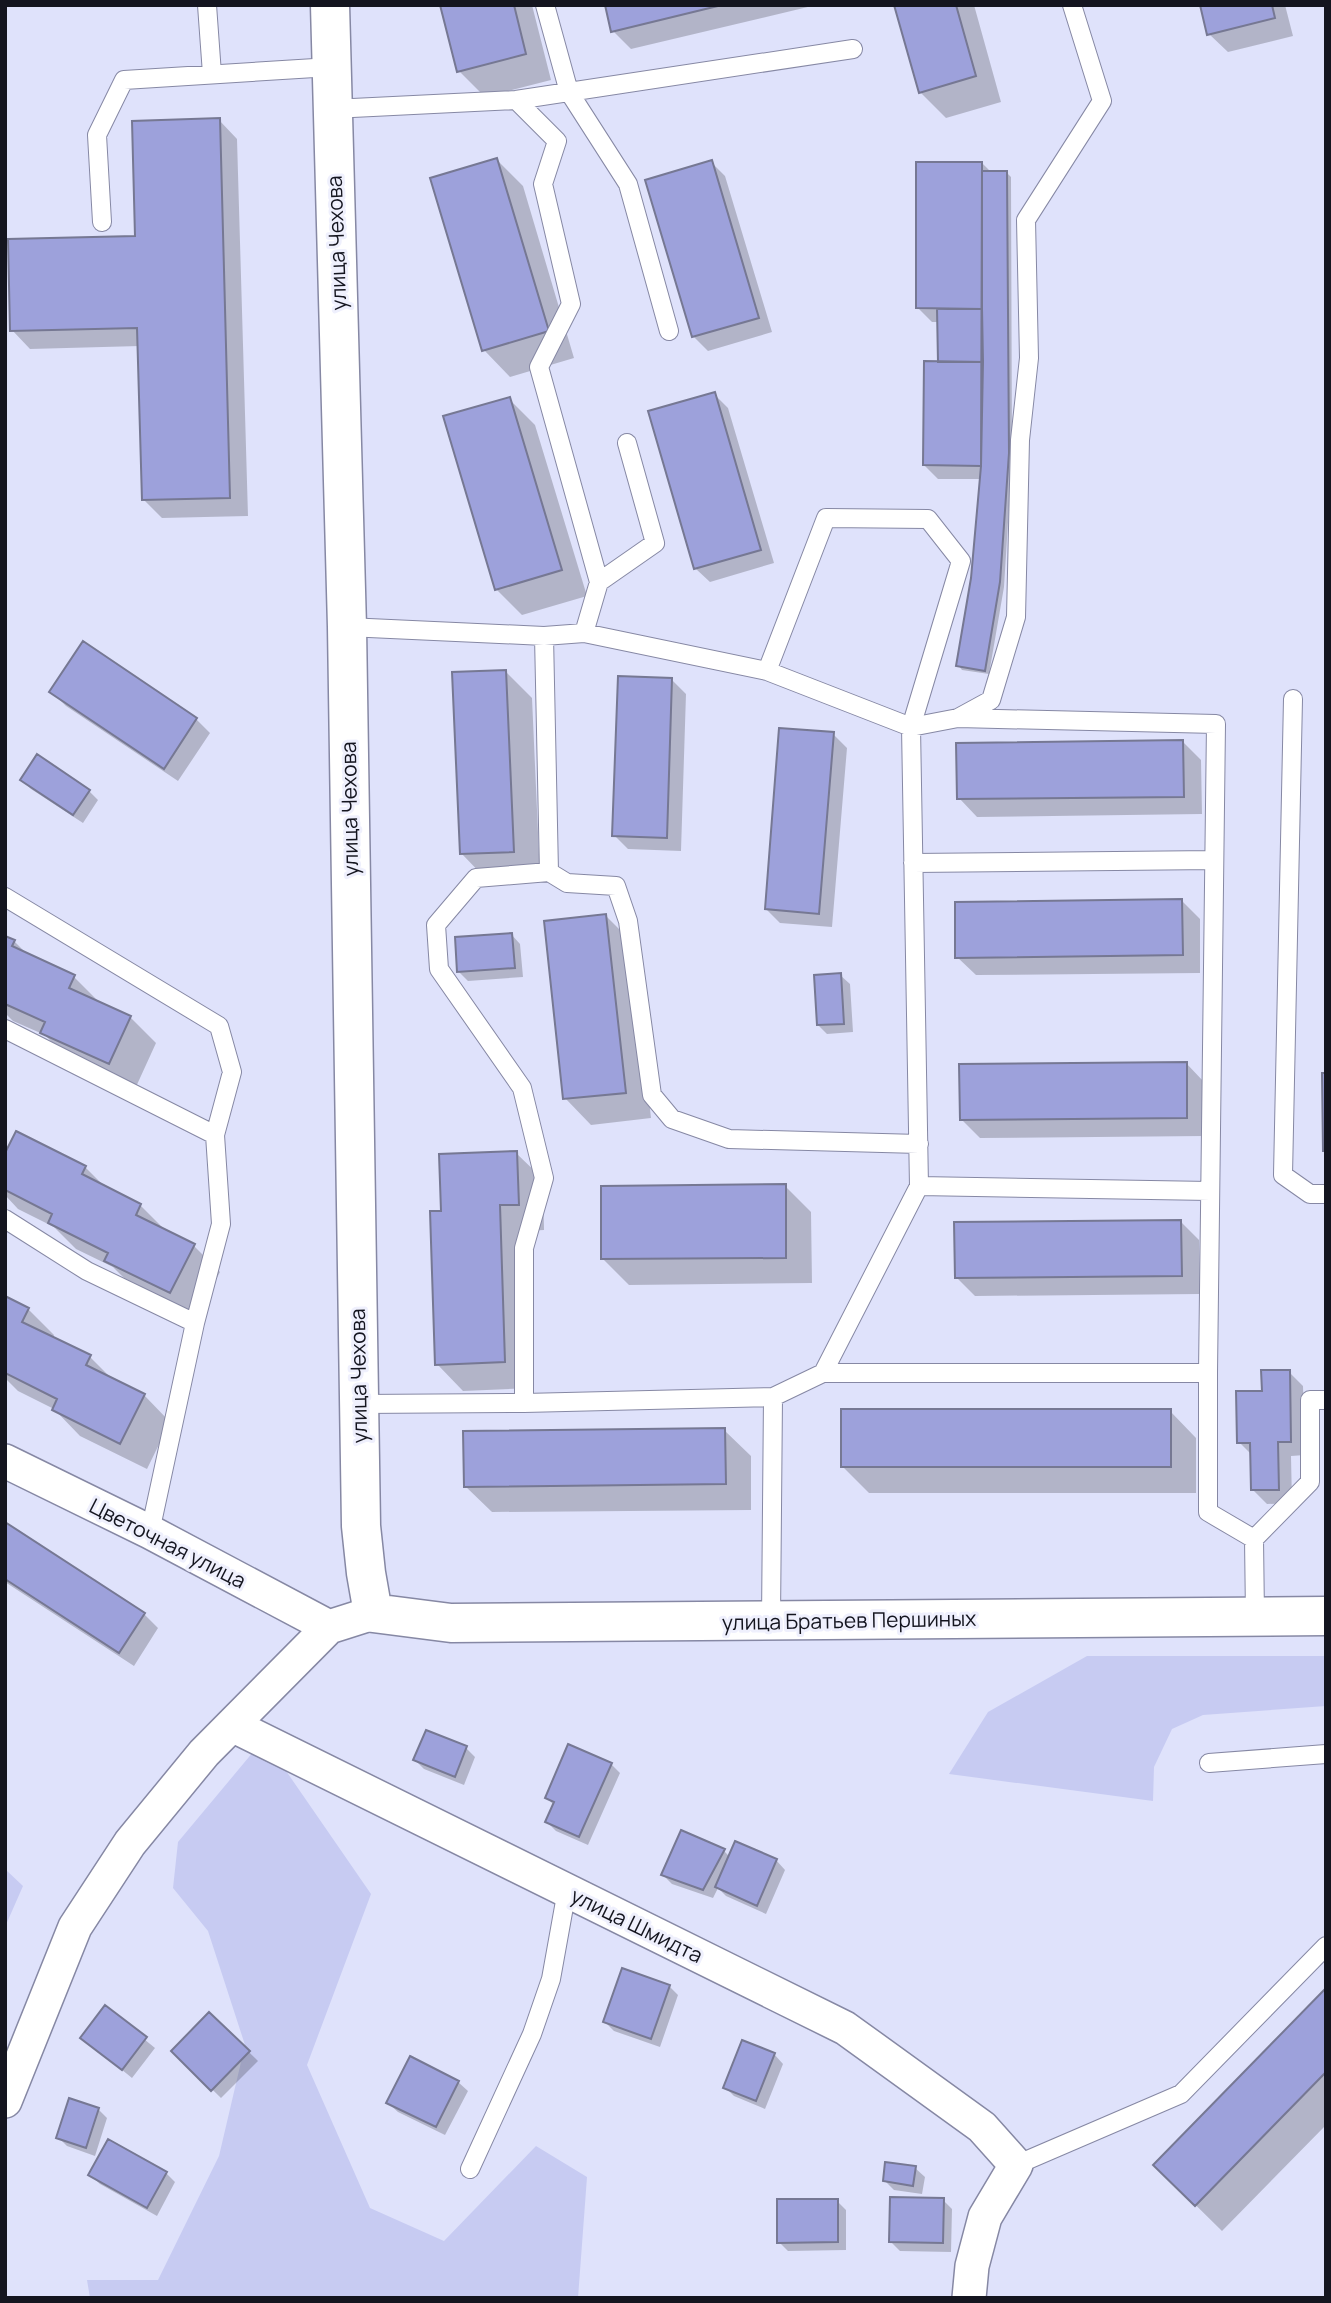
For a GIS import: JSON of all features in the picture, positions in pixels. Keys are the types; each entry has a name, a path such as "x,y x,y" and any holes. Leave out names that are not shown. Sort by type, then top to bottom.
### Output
{"street":[{"name":"улица Чехова","path":"330,5 347,627 361,1526 373,1613"},
{"name":"Цветочная улица","path":"5,1461 150,1532 329,1627"},
{"name":"улица Братьев Першиных","path":"373,1613 451,1623 1326,1616"},
{"path":"5,2101 75,1927 130,1843 204,1753 329,1627 373,1613"},
{"name":"улица Шмидта","path":"232,1725 845,2028 982,2127 1016,2165"},
{"path":"969,2298 972,2266 985,2217 1016,2165"}],"lane":[{"path":"207,5 212,75"},
{"path":"545,5 569,92 628,184 669,331"},
{"path":"958,718 991,699 1016,617 1020,440 1029,358 1027,220 1102,101 1072,5"},
{"path":"332,109 516,100 853,49"},
{"path":"102,222 97,135 124,80 331,67"},
{"path":"516,100 557,141 543,184 571,304 539,367 599,582 584,633"},
{"path":"599,582 655,542 627,443"},
{"path":"767,671 825,518 928,519 961,561 911,727 919,1186 823,1373"},
{"path":"347,627 544,636 584,633 767,671 911,727 958,718 1216,723 1208,1512 1254,1538"},
{"path":"544,636 549,872"},
{"path":"1293,699 1283,1175 1310,1194 1326,1194"},
{"path":"913,863 1214,860"},
{"path":"524,1403 524,1248 544,1178 522,1088 439,969 436,925 476,878 549,872 567,883 616,886 628,921 652,1095 672,1118 729,1139 919,1144"},
{"path":"5,897 219,1026 232,1072 215,1135 221,1224 195,1323 150,1532"},
{"path":"5,1029 215,1135"},
{"path":"919,1186 1210,1191"},
{"path":"5,1219 87,1271 195,1323"},
{"path":"359,1404 773,1397 823,1373 1208,1373"},
{"path":"771,1620 773,1397"},
{"path":"1255,1616 1254,1538 1310,1482 1310,1400 1326,1400"},
{"path":"1209,1763 1326,1754"},
{"path":"470,2169 532,2034 551,1979 567,1890"},
{"path":"1016,2165 1181,2094 1326,1946"}],"shaded area":[{"path":"1087,1656 1326,1656 1326,1706 1203,1715 1172,1729 1154,1767 1153,1801 949,1774 988,1712"},
{"path":"264,1739 371,1894 307,2065 370,2208 444,2241 536,2146 587,2177 578,2298 90,2298 87,2280 158,2280 219,2156 245,2045 208,1931 173,1888 178,1842"},
{"path":"5,1869 23,1886 5,1927"}],"building":[{"path":"440,5 514,5 526,54 457,72"},
{"path":"605,5 722,5 611,32"},
{"path":"894,5 956,5 976,76 919,93"},
{"path":"1200,5 1272,5 1275,18 1207,35"},
{"path":"220,118 230,498 142,500 137,328 10,331 8,239 135,236 132,121"},
{"path":"497,158 549,331 482,351 430,178"},
{"path":"712,160 759,318 692,337 645,180"},
{"path":"916,162 982,162 982,309 916,308"},
{"path":"982,171 1007,171 1009,453 1000,582 985,671 956,666 971,578 981,466"},
{"path":"937,309 982,309 983,362 938,362"},
{"path":"924,361 983,362 981,466 923,465"},
{"path":"715,392 761,550 694,569 648,411"},
{"path":"510,397 562,570 495,590 443,416"},
{"path":"83,641 197,718 164,769 49,692"},
{"path":"506,670 514,852 460,854 452,672"},
{"path":"618,676 672,678 667,838 612,836"},
{"path":"779,728 834,732 819,914 765,909"},
{"path":"1183,740 1184,797 957,799 956,743"},
{"path":"37,754 90,790 73,815 20,780"},
{"path":"1182,899 1183,955 955,958 955,902"},
{"path":"606,914 626,1093 563,1099 544,921"},
{"path":"512,933 515,968 457,972 455,937"},
{"path":"5,936 15,940 12,946 75,975 69,988 131,1016 109,1064 40,1033 45,1022 5,1004"},
{"path":"841,973 844,1024 817,1025 814,975"},
{"path":"1187,1062 1187,1118 960,1120 959,1064"},
{"path":"1322,1073 1326,1073 1326,1151 1323,1151"},
{"path":"16,1131 86,1166 82,1174 141,1204 136,1215 195,1244 170,1293 104,1261 108,1253 48,1223 52,1214 5,1190 5,1153"},
{"path":"517,1151 519,1205 500,1205 505,1362 435,1365 430,1211 441,1211 439,1154"},
{"path":"786,1184 786,1258 601,1259 601,1186"},
{"path":"1181,1220 1182,1276 955,1278 954,1222"},
{"path":"5,1296 29,1308 22,1322 91,1355 86,1365 145,1394 120,1444 52,1410 57,1399 5,1373"},
{"path":"1261,1370 1290,1370 1291,1442 1278,1442 1279,1490 1251,1490 1250,1443 1237,1443 1236,1391 1262,1391"},
{"path":"841,1409 1171,1409 1171,1467 841,1467"},
{"path":"725,1428 726,1484 464,1487 463,1431"},
{"path":"5,1522 145,1613 119,1653 5,1579"},
{"path":"426,1730 467,1746 455,1777 413,1760"},
{"path":"568,1744 612,1763 579,1837 545,1822 554,1802 545,1798"},
{"path":"681,1830 725,1849 703,1890 661,1875"},
{"path":"735,1841 777,1859 757,1906 715,1887"},
{"path":"622,1968 670,1985 651,2039 603,2022"},
{"path":"1326,1988 1326,2072 1195,2206 1153,2165"},
{"path":"105,2005 147,2037 122,2070 80,2038"},
{"path":"209,2012 250,2051 211,2091 171,2051"},
{"path":"742,2040 775,2053 756,2101 723,2088"},
{"path":"410,2056 459,2081 436,2127 386,2103"},
{"path":"69,2098 99,2108 86,2148 56,2138"},
{"path":"108,2139 167,2172 147,2208 88,2175"},
{"path":"885,2162 916,2166 913,2186 883,2181"},
{"path":"890,2197 944,2198 943,2243 889,2242"},
{"path":"777,2199 838,2199 838,2242 777,2243"}]}
